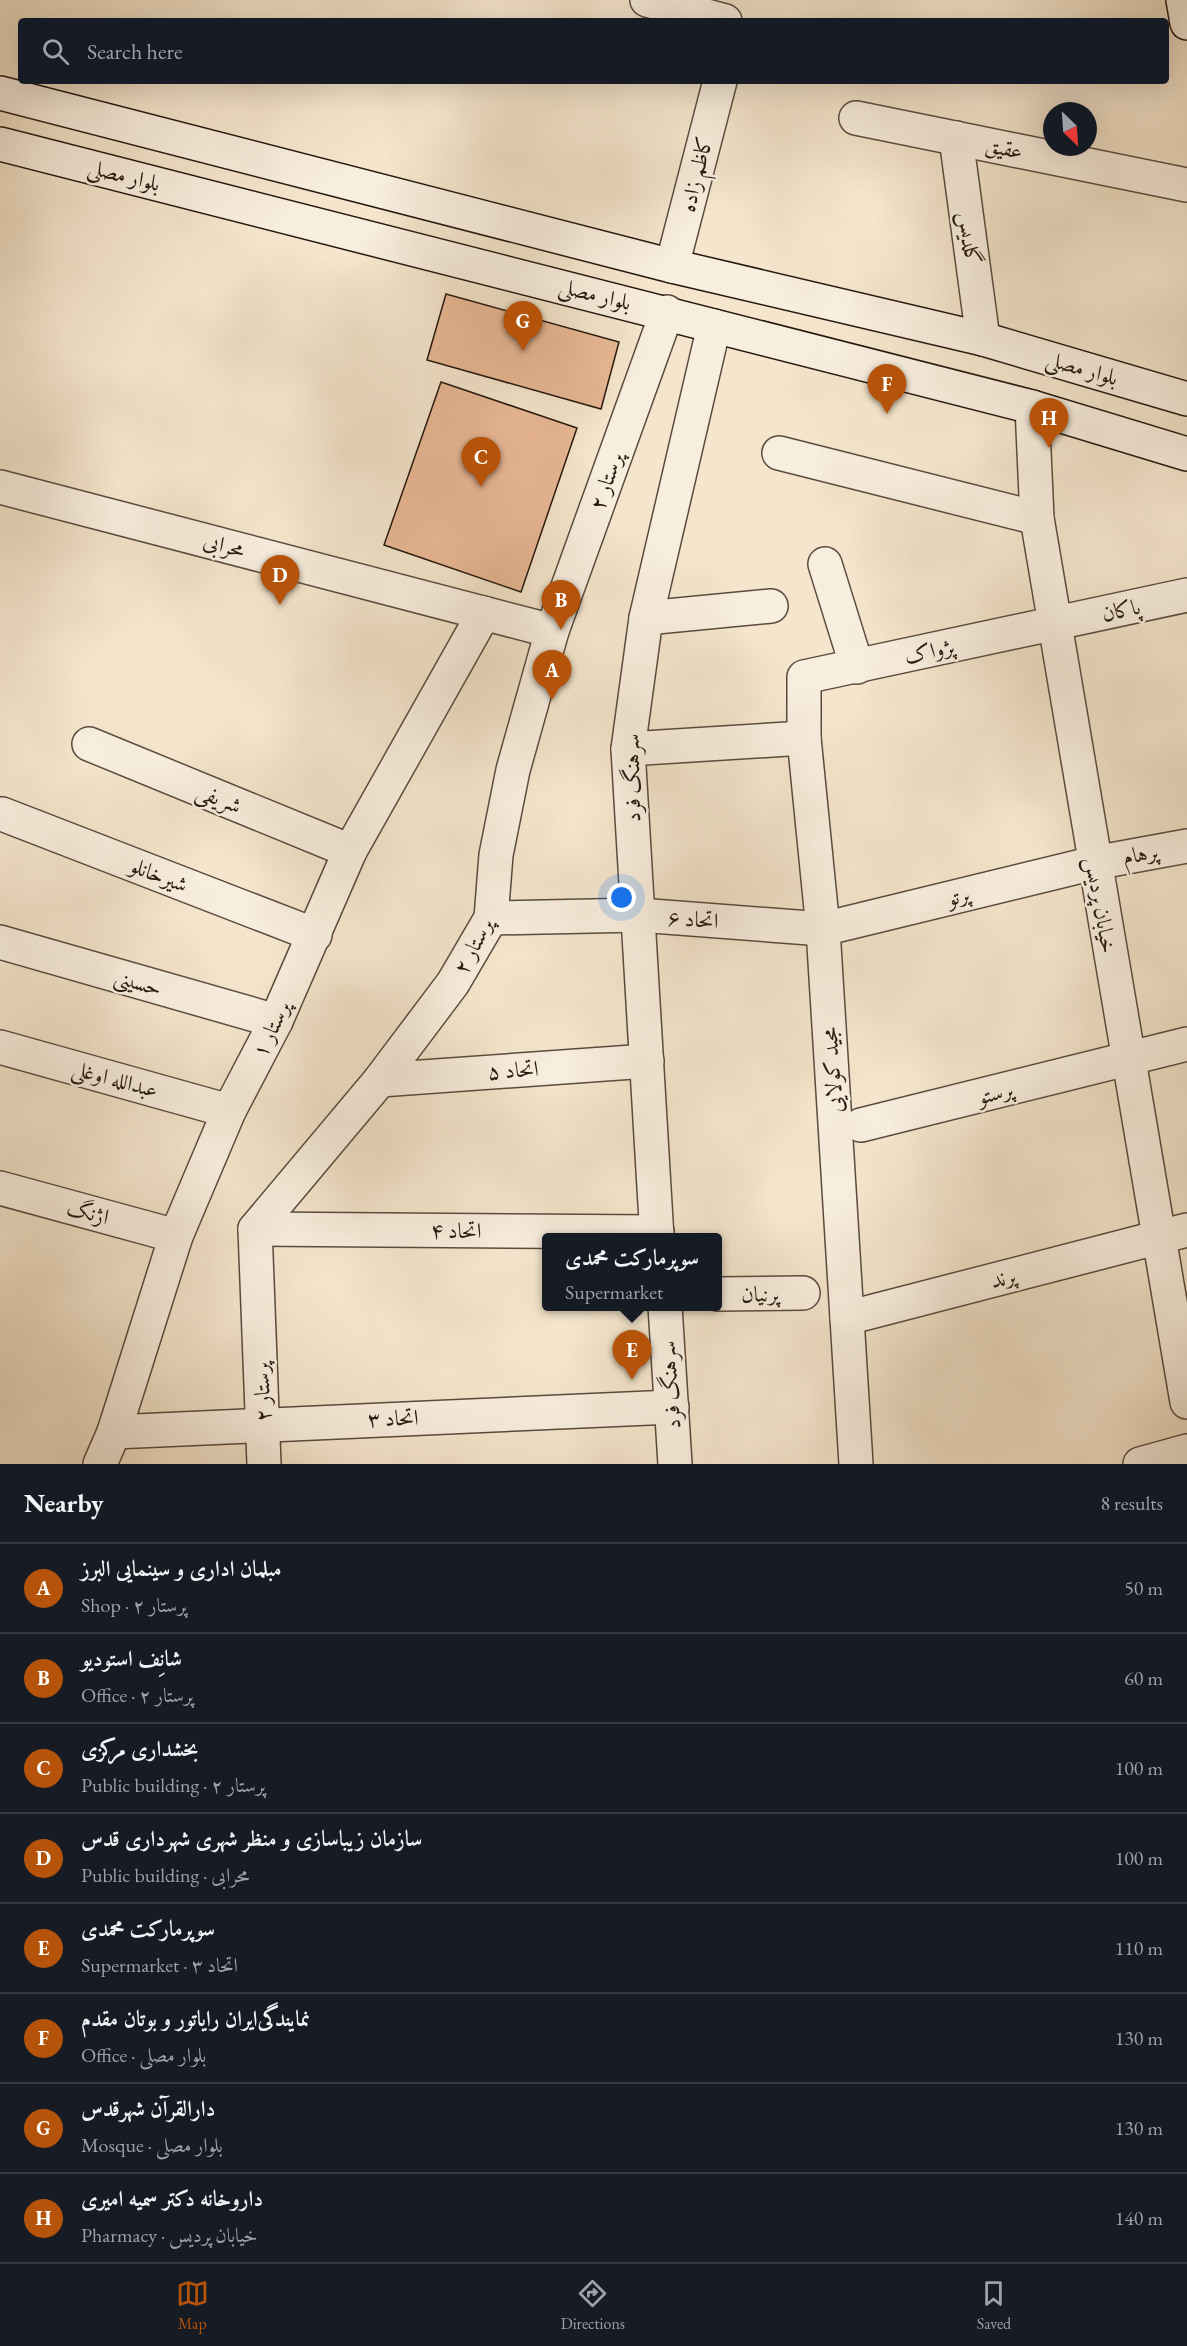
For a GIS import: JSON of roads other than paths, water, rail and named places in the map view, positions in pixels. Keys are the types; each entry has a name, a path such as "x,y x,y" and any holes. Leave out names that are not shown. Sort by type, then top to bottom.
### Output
{"street":[{"path":"647,0 714,18"},
{"path":"737,18 744,0"},
{"path":"1183,0 1187,23"},
{"name":"کاظم زاده","path":"667,312 672,266 719,84"},
{"name":"بلوار مصلی","path":"0,93 672,266 983,339 1187,399"},
{"name":"عقیق","path":"856,118 1187,185"},
{"name":"گلدیس","path":"956,138 983,339"},
{"name":"بلوار مصلی","path":"0,144 667,312 1032,407 1187,454"},
{"name":"پرستار ۲","path":"264,1464 255,1229 380,1080 453,983 491,918 496,855 513,770 552,631 667,312"},
{"name":"سرهنگ فرد","path":"657,1233 628,749 646,618 714,326"},
{"name":"خیابان پردیس","path":"1032,407 1037,518 1129,1060 1173,1234 1187,1402"},
{"path":"779,453 1037,518"},
{"name":"محرابی","path":"0,487 552,631"},
{"path":"825,564 857,667"},
{"name":"پاکان","path":"1054,625 1187,596"},
{"path":"646,618 771,606"},
{"name":"پرستار ۱","path":"99,1464 114,1432 176,1236 229,1111 276,1021 350,851 484,613"},
{"name":"پژواک","path":"804,676 1054,625"},
{"name":"مجید کولایی","path":"804,676 804,738 823,929 856,1464"},
{"path":"628,749 804,738"},
{"name":"شریفی","path":"89,744 350,851"},
{"name":"شیرخانلو","path":"2,814 315,935"},
{"name":"پرهام","path":"1094,863 1187,846"},
{"name":"پرتو","path":"823,929 1094,863"},
{"name":"اتحاد ۶","path":"491,918 639,915 823,929"},
{"name":"حسینی","path":"0,942 276,1021"},
{"name":"پرستو","path":"861,1125 1187,1044"},
{"name":"عبدالله اوغلی","path":"0,1047 229,1111"},
{"name":"اتحاد ۵","path":"380,1080 647,1061"},
{"name":"اژنگ","path":"0,1188 176,1236"},
{"name":"اتحاد ۴","path":"255,1229 542,1233"},
{"name":"پرند","path":"847,1318 1173,1234"},
{"name":"پرنیان","path":"722,1294 803,1293"},
{"name":"سرهنگ فرد","path":"665,1311 675,1464"},
{"name":"اتحاد ۳","path":"114,1432 263,1423 672,1407"},
{"path":"1140,1464 1187,1451"}],"place":[{"name":"دارالقرآن شهرقدس","path":"523,351"},
{"name":"نمایندگی‌ایران رایاتور و بوتان مقدم","path":"887,414"},
{"name":"داروخانه دکتر سمیه امیری","path":"1049,448"},
{"name":"بخشداری مرکزی","path":"481,487"},
{"name":"سازمان زیباسازی و منظر شهری شهرداری قدس","path":"280,605"},
{"name":"شانِف استودیو","path":"561,630"},
{"name":"مبلمان اداری و سینمایی البرز","path":"552,700"},
{"name":"سوپرمارکت محمدی","path":"632,1380"}]}
